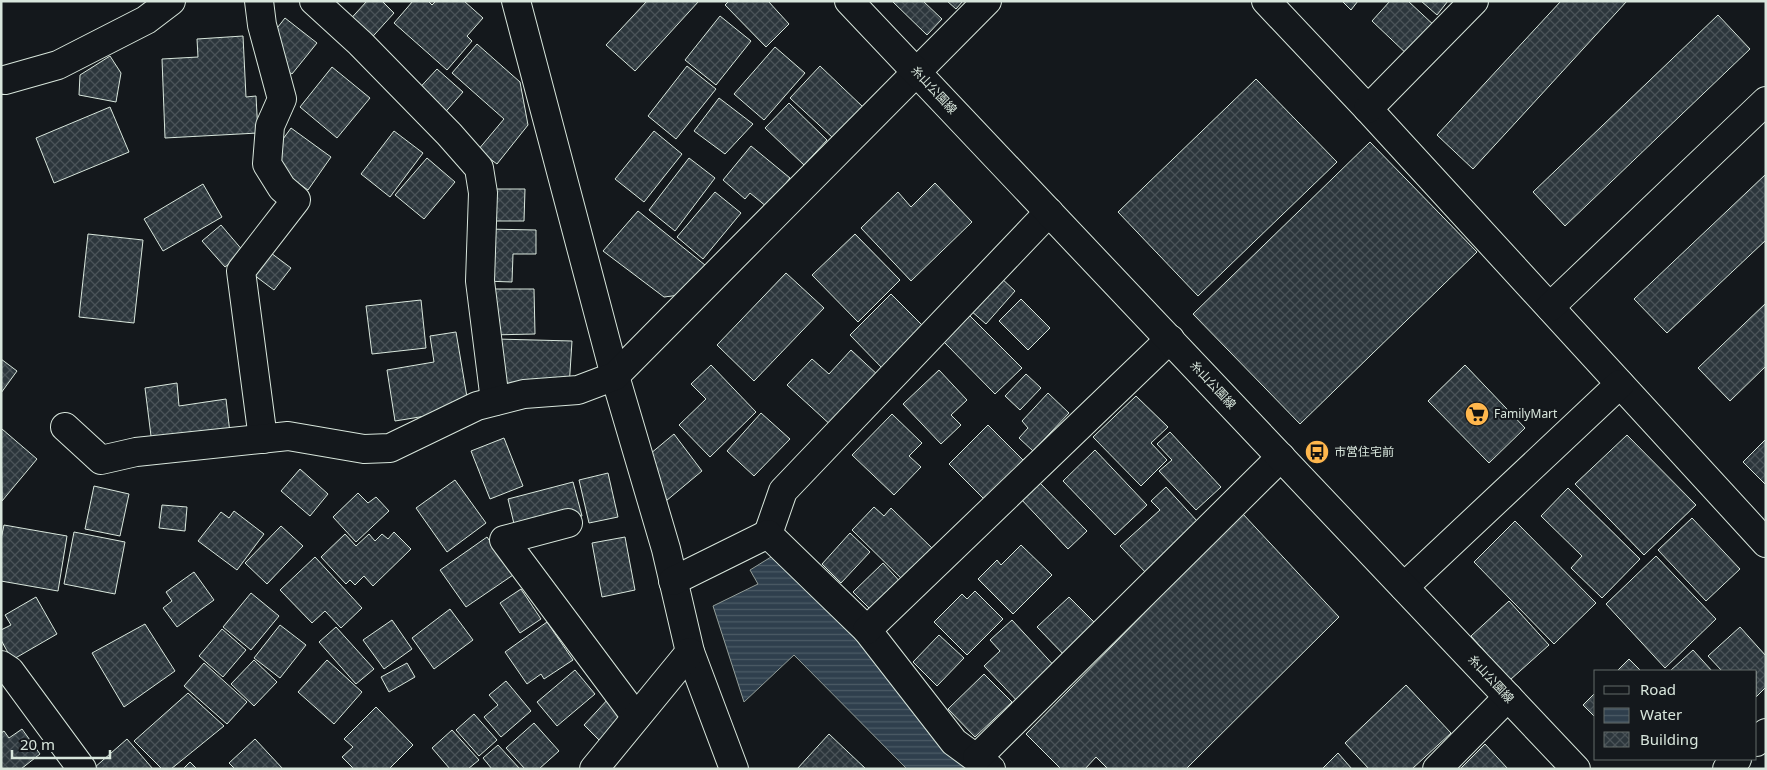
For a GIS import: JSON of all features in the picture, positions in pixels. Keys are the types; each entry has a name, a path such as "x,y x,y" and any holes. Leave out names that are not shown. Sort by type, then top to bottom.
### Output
{"street":[{"path":"5,80 58,65 146,20 171,1"},
{"path":"259,1 262,25 282,98 270,126 266,164 282,188 296,200 241,271 263,439"},
{"path":"314,1 360,43 449,134 479,168 483,193 480,281 495,402"},
{"path":"516,1 615,376 673,581 690,652 734,769"},
{"name":"糸山公園線","path":"849,1 1576,769"},
{"path":"65,426 101,460 136,452 288,436 364,449 390,448 476,406 524,394 578,390 615,376 987,1"},
{"path":"1266,1 1368,109 1766,543"},
{"path":"1368,109 1474,1"},
{"path":"1550,307 1766,101"},
{"path":"673,581 768,534 783,491 1049,212"},
{"path":"867,630 1170,339"},
{"path":"1404,587 1620,384"},
{"path":"768,534 867,630 954,742 984,764 1281,457"},
{"path":"568,524 504,540 636,717"},
{"path":"594,769 690,652"},
{"path":"1,665 10,671 82,769"},
{"path":"1437,769 1508,697"},
{"path":"1726,769 1737,760"}],"water":[{"path":"771,557 869,648 976,769 907,769 794,655 744,702 713,606 758,584 750,570"}],"building":[{"path":"367,1 382,1 394,13 366,44 345,25"},
{"path":"413,1 428,1 432,5 436,1 464,1 483,18 467,36 472,41 447,70 394,23"},
{"path":"647,1 699,1 635,71 606,45"},
{"path":"729,1 768,1 789,24 766,47 725,5"},
{"path":"892,1 923,1 942,19 927,35"},
{"path":"947,1 963,1 956,9"},
{"path":"1342,1 1358,1 1351,10"},
{"path":"1390,1 1408,1 1437,28 1410,57 1372,21"},
{"path":"1421,1 1448,1 1437,15"},
{"path":"1561,1 1627,1 1473,169 1437,135"},
{"path":"1718,15 1750,49 1565,226 1533,192"},
{"path":"720,16 751,41 716,85 685,60"},
{"path":"285,18 317,43 292,74 280,66 270,37"},
{"path":"243,36 246,97 256,96 258,133 165,138 162,59 198,57 197,39"},
{"path":"477,44 520,82 528,125 497,164 478,150 504,119 452,73"},
{"path":"775,47 805,73 764,120 734,94"},
{"path":"110,56 121,73 116,102 79,95 80,75"},
{"path":"687,66 716,89 676,139 648,116"},
{"path":"820,66 863,107 833,138 790,98"},
{"path":"332,67 370,98 337,138 300,107"},
{"path":"437,69 463,92 441,117 414,94"},
{"path":"1256,79 1337,162 1198,296 1118,212"},
{"path":"719,98 753,124 725,154 694,131"},
{"path":"789,103 827,140 804,165 765,128"},
{"path":"110,107 129,152 54,183 36,138"},
{"path":"291,128 331,157 308,190 267,161"},
{"path":"394,131 423,153 390,197 361,174"},
{"path":"654,131 682,154 644,202 615,179"},
{"path":"1370,142 1477,252 1300,424 1193,314"},
{"path":"751,146 790,178 767,207 750,193 745,199 723,180"},
{"path":"427,158 455,182 424,219 395,195"},
{"path":"689,158 715,178 675,231 649,210"},
{"path":"1766,174 1766,240 1667,333 1634,299"},
{"path":"935,183 972,222 911,281 861,228 898,192 911,207"},
{"path":"203,184 222,217 163,251 144,219"},
{"path":"487,189 525,189 524,221 487,221"},
{"path":"715,192 741,213 703,259 677,237"},
{"path":"638,211 705,265 680,295 664,297 603,251"},
{"path":"221,225 244,252 225,267 202,241"},
{"path":"486,229 536,230 536,254 513,254 512,282 484,281"},
{"path":"88,234 143,240 134,323 79,317"},
{"path":"855,234 900,280 858,322 812,275"},
{"path":"267,250 291,268 274,290 250,272"},
{"path":"786,273 824,308 754,381 717,345"},
{"path":"999,276 1015,291 986,324 970,310"},
{"path":"489,289 534,289 535,334 490,335"},
{"path":"891,294 926,329 884,370 850,335"},
{"path":"1021,299 1050,328 1028,350 999,321"},
{"path":"421,300 426,348 372,354 366,306"},
{"path":"1766,303 1766,366 1730,401 1698,368"},
{"path":"970,316 1022,368 995,394 944,342"},
{"path":"456,332 469,409 395,421 387,370 434,362 430,336"},
{"path":"496,339 572,341 569,388 498,388"},
{"path":"851,350 880,377 834,428 787,385 812,359 829,374"},
{"path":"1,359 17,371 1,393"},
{"path":"711,365 756,412 710,457 679,425 706,399 691,384"},
{"name":"FamilyMart","path":"1465,365 1525,428 1489,463 1428,401"},
{"path":"939,370 967,400 951,415 961,425 941,444 903,404"},
{"path":"1026,374 1041,388 1020,410 1005,396"},
{"path":"177,383 179,406 226,399 230,433 152,444 145,388"},
{"path":"1048,393 1069,413 1033,451 1019,438 1028,428 1022,421"},
{"path":"1136,396 1168,427 1151,443 1167,460 1141,486 1093,437"},
{"path":"761,413 790,439 754,476 727,451"},
{"path":"892,414 922,443 909,456 921,467 894,495 852,455"},
{"path":"988,425 1025,462 986,501 949,464"},
{"path":"1,430 37,459 2,501"},
{"path":"1170,432 1221,487 1196,510 1159,471 1172,460 1157,444"},
{"path":"674,434 702,471 660,506 644,459"},
{"path":"1627,435 1696,505 1644,555 1575,484"},
{"path":"504,438 523,486 490,499 471,451"},
{"path":"1766,439 1766,485 1743,462"},
{"path":"1095,450 1147,505 1115,535 1063,481"},
{"path":"300,469 328,494 310,516 281,491"},
{"path":"608,473 618,517 589,523 579,480"},
{"path":"455,480 486,523 447,552 416,508"},
{"path":"1038,481 1087,531 1068,549 1020,498"},
{"path":"573,482 582,516 516,532 508,499"},
{"path":"94,486 129,494 120,536 85,529"},
{"path":"1166,487 1197,521 1188,529 1195,536 1150,577 1120,546 1160,510 1151,501"},
{"path":"1568,488 1640,559 1602,598 1571,568 1582,556 1541,516"},
{"path":"358,493 368,503 376,497 389,511 356,542 333,517"},
{"path":"162,505 187,507 185,531 159,528"},
{"path":"874,507 884,516 891,508 935,551 905,582 852,530"},
{"path":"234,511 264,534 237,570 198,541 221,512 229,518"},
{"path":"1242,513 1339,617 1186,769 1108,769 1096,757 1085,769 1061,769 1026,734"},
{"path":"1692,518 1740,569 1706,601 1658,550"},
{"path":"1515,521 1596,603 1554,644 1474,562"},
{"path":"4,525 67,536 58,591 1,581 1,539"},
{"path":"281,526 303,546 267,584 245,563"},
{"path":"74,532 125,542 115,594 64,584"},
{"path":"394,532 411,549 373,586 364,576 355,585 350,580 346,584 321,557 345,534 356,546 369,534 375,541 382,534 388,539"},
{"path":"850,533 870,552 841,583 822,564"},
{"path":"487,537 513,575 466,607 440,570"},
{"path":"625,537 635,590 602,597 592,543"},
{"path":"1021,545 1052,575 1013,614 978,579 997,560 1001,565"},
{"path":"1656,556 1716,619 1665,668 1606,604"},
{"path":"315,557 362,608 341,628 325,611 312,623 280,590"},
{"path":"883,563 904,586 875,614 853,592"},
{"path":"194,572 214,600 177,627 163,608 172,601 166,592"},
{"path":"521,589 541,619 520,633 500,603"},
{"path":"975,591 1003,619 967,655 934,622 962,594 967,599"},
{"path":"251,593 279,616 251,650 223,627"},
{"path":"36,597 57,634 12,660 1,640 1,630 11,625 5,615"},
{"path":"1069,597 1100,628 1068,659 1037,627"},
{"path":"1509,601 1549,645 1510,680 1471,636"},
{"path":"450,609 473,640 434,669 412,638"},
{"path":"392,620 412,649 384,669 363,640"},
{"path":"1012,620 1058,670 1021,705 984,666 1000,651 990,640"},
{"path":"547,622 573,660 544,679 541,674 527,684 505,652"},
{"path":"145,624 175,671 124,707 92,653"},
{"path":"280,625 306,645 280,678 254,658"},
{"path":"336,627 374,669 356,684 319,642"},
{"path":"1740,627 1766,656 1766,687 1757,696 1757,670 1721,670 1708,656"},
{"path":"222,629 246,650 223,677 199,656"},
{"path":"939,635 964,658 937,686 913,662"},
{"path":"1693,650 1711,670 1671,670"},
{"path":"1629,659 1640,670 1618,670"},
{"path":"254,660 277,682 254,706 231,684"},
{"path":"327,660 362,692 334,724 298,692"},
{"path":"204,663 247,702 227,724 184,686"},
{"path":"407,663 415,677 389,692 381,677"},
{"path":"575,670 595,694 557,726 537,702"},
{"path":"984,674 1012,702 975,737 948,709"},
{"path":"506,681 531,711 501,737 484,717 498,705 489,695"},
{"path":"1406,685 1451,733 1412,769 1369,769 1345,743"},
{"path":"188,693 224,726 171,769 162,769 134,741"},
{"path":"1594,694 1594,716 1583,705"},
{"path":"610,697 628,713 601,742 584,725"},
{"path":"376,707 413,745 389,769 354,769 342,757 353,747 344,739"},
{"path":"474,714 497,740 479,756 456,730"},
{"path":"534,723 559,751 539,769 525,769 506,748"},
{"path":"22,729 40,754 21,769 1,769 1,733 4,731 9,738"},
{"path":"452,730 479,760 468,769 450,769 432,748"},
{"path":"829,734 866,769 797,769"},
{"path":"127,739 153,769 94,768"},
{"path":"255,739 283,769 235,769 229,763"},
{"path":"1485,744 1508,769 1460,769"},
{"path":"498,745 520,769 492,769 483,758"},
{"path":"1338,753 1352,769 1322,769"},
{"path":"190,762 197,769 183,769"}],"place":[{"name":"FamilyMart","path":"1477,414"},
{"name":"市営住宅前","path":"1317,452"}]}
